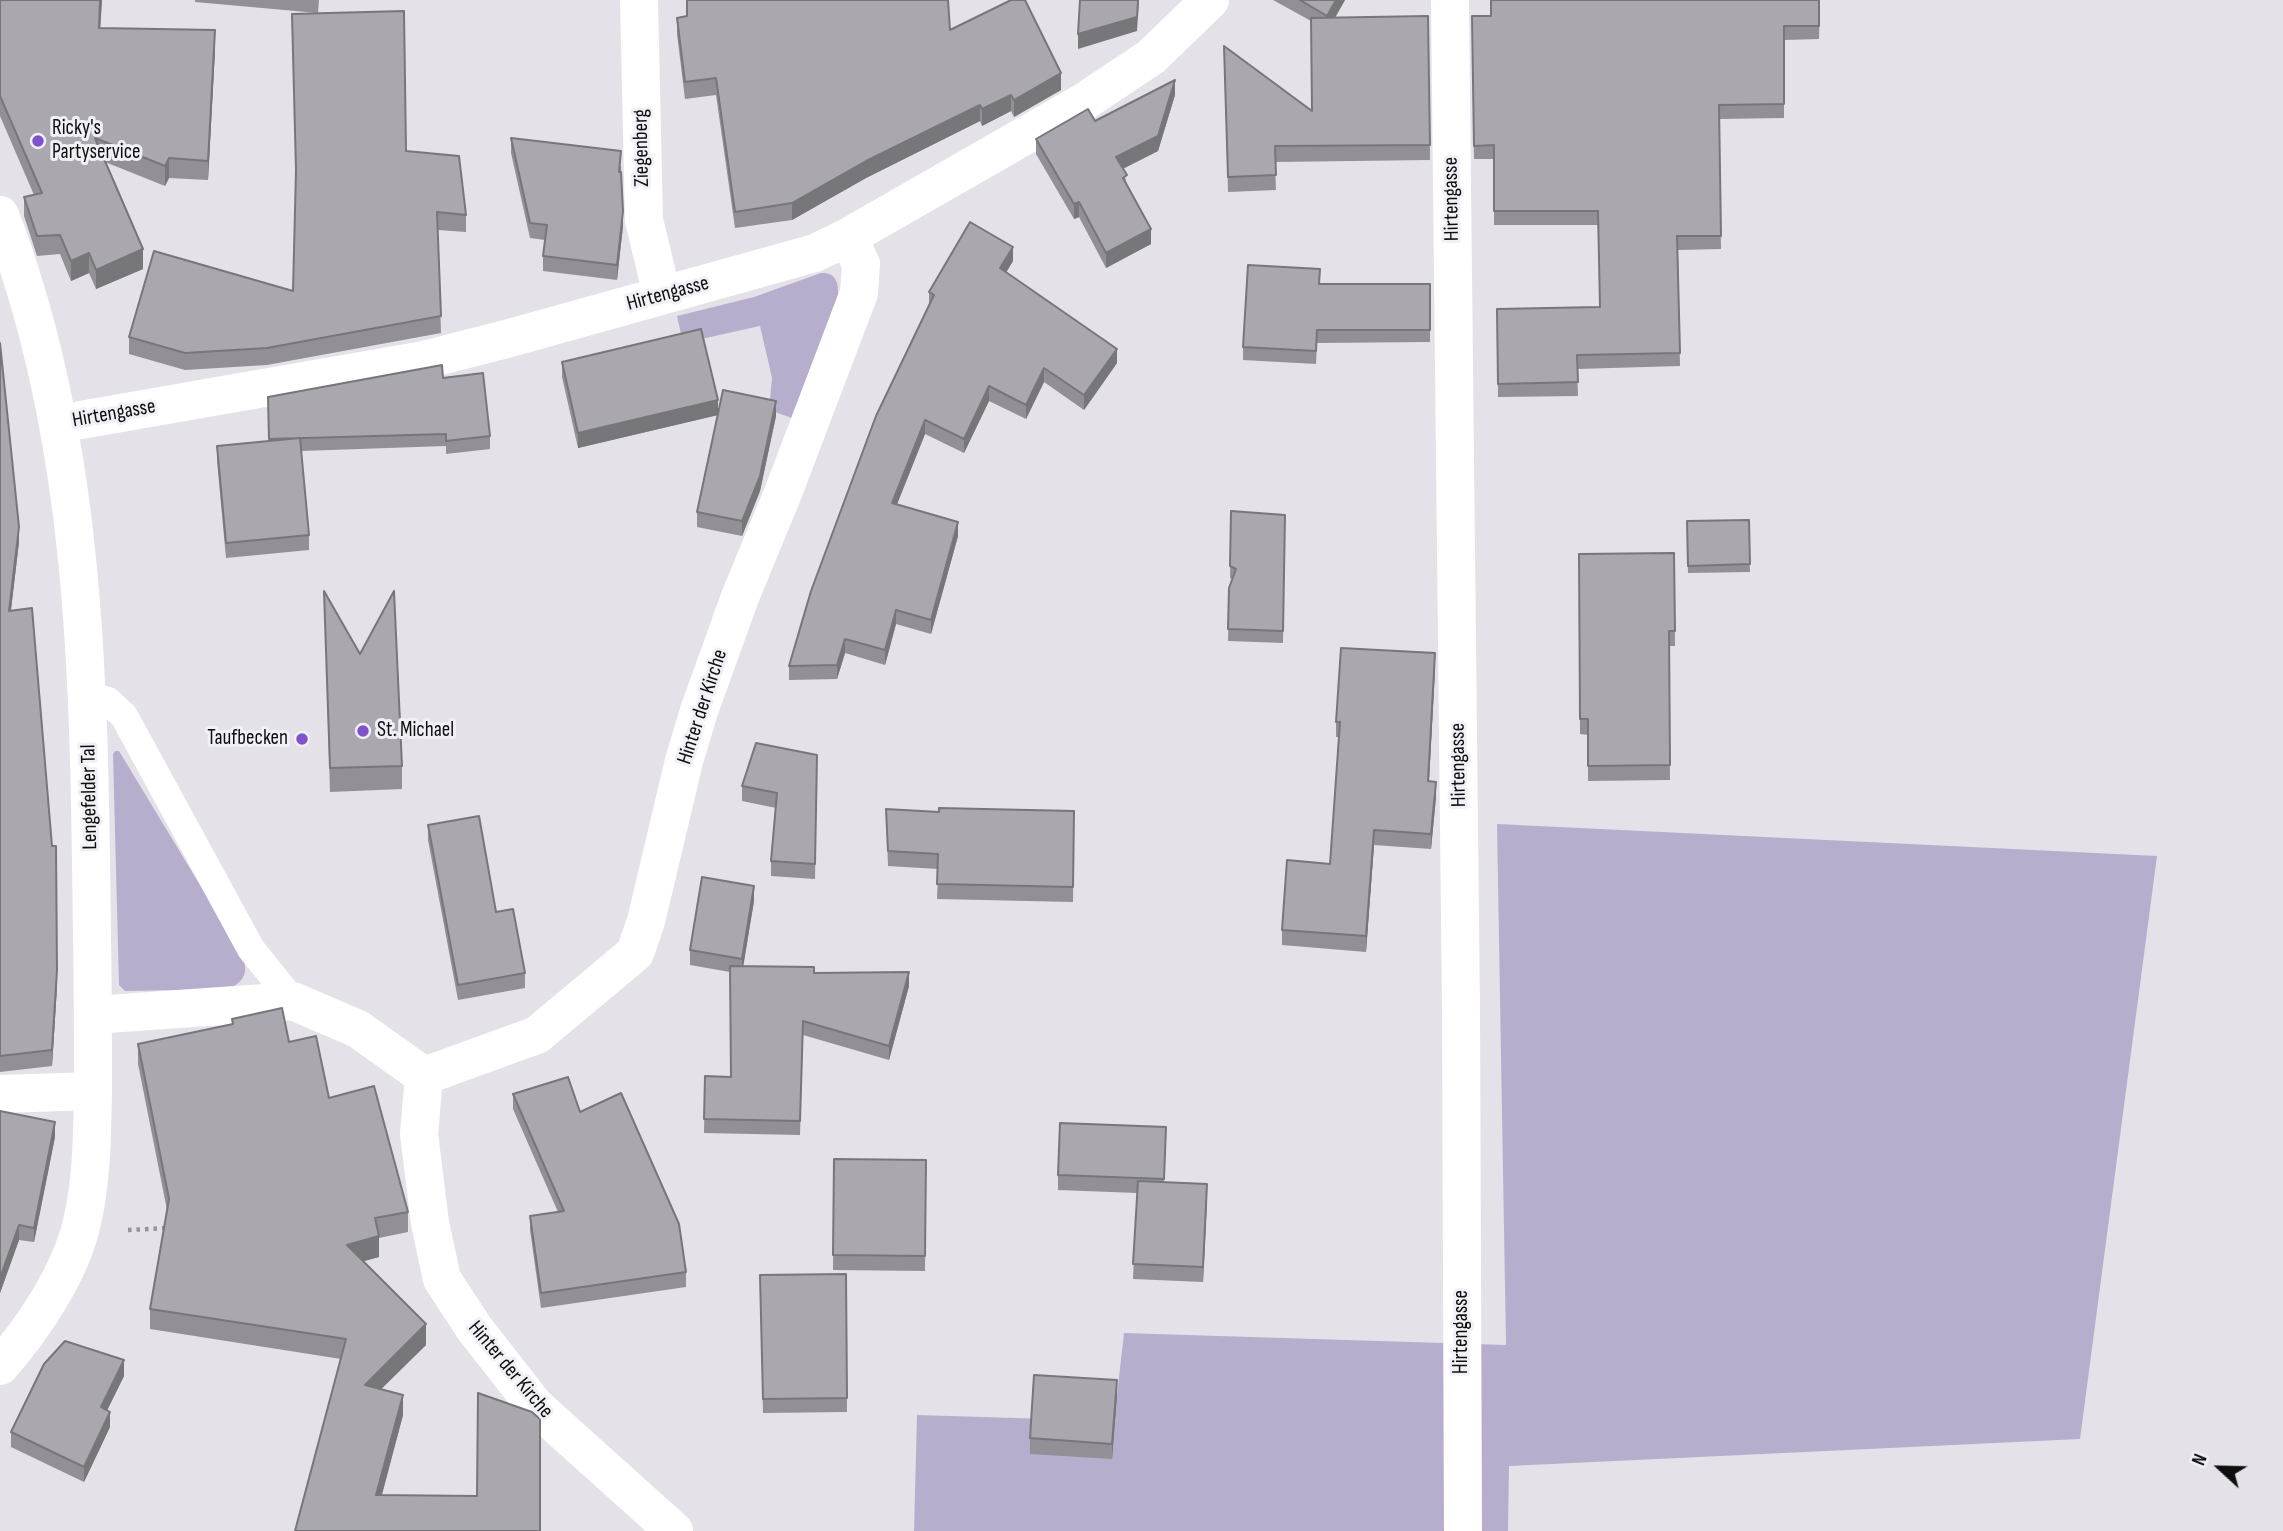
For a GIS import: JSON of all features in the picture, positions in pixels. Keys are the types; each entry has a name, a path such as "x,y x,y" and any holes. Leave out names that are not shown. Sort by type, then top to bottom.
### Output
{"street":[{"name":"Ziegenberg","path":"639,0 644,220 662,295"},
{"name":"Hirtengasse","path":"58,424 424,360 809,255 848,237 1082,103 1151,57 1210,0"},
{"name":"Hirtengasse","path":"1450,0 1461,1009 1463,1531"},
{"name":"Lengefelder Tal","path":"0,215 34,317 58,424 72,517 87,695 93,1015 90,1182 82,1226 72,1254 52,1292 13,1352 0,1366"},
{"name":"Hinter der Kirche","path":"674,1531 534,1406 474,1328 442,1279 430,1223 419,1134 424,1076 537,1035 635,953 646,921 684,761 699,710 740,597 783,493 859,293 861,264 848,237"},
{"path":"93,1015 255,1005 293,1000 358,1029 424,1076"},
{"path":"0,1094 93,1091"}],"lane":[{"path":"87,695 108,702 124,716 251,949 293,1000"}],"path":[{"path":"82,1226 128,1230 177,1227"}],"shaded area":[{"path":"821,273 833,276 838,286 838,295 792,418 769,410 772,378 760,326 683,343 677,316 754,297"},
{"path":"115,751 119,751 240,951 245,969 242,979 234,986 227,989 125,991 119,985"},
{"path":"1497,824 2157,856 2080,1439 1509,1466 1508,1531 914,1531 917,1415 1114,1421 1124,1333 1506,1345"}],"building":[{"path":"0,0 100,0 99,28 215,30 208,161 169,158 165,166 95,138 143,249 96,270 89,253 71,261 60,235 37,236 24,197 42,193 0,96"},
{"path":"687,0 948,0 950,30 1011,0 1025,0 1061,73 1014,100 1011,95 982,109 980,105 866,161 792,203 735,212 716,78 685,82 677,18 687,16"},
{"path":"1080,0 1138,0 1137,17 1078,34"},
{"path":"1300,0 1336,0 1327,16"},
{"path":"1491,0 1819,0 1819,26 1784,26 1784,104 1719,105 1721,236 1677,236 1680,353 1577,355 1578,382 1498,384 1497,309 1600,307 1598,211 1494,211 1494,145 1474,146 1472,16 1491,16"},
{"path":"404,11 406,151 459,156 466,215 437,212 441,316 267,348 185,353 129,337 154,251 293,291 296,170 292,14"},
{"path":"1428,16 1430,145 1275,146 1276,175 1228,177 1224,46 1312,111 1311,18"},
{"path":"1175,80 1158,136 1116,157 1127,175 1123,178 1151,229 1106,253 1079,202 1074,204 1036,139 1088,109 1095,121"},
{"path":"511,138 621,151 619,172 623,211 617,265 543,256 547,225 530,223"},
{"path":"970,222 1013,247 1000,268 1117,349 1084,395 1044,368 1026,405 989,386 964,439 925,420 892,503 958,522 931,620 896,610 885,650 845,639 837,665 789,666 811,591 876,416 934,295 929,292"},
{"path":"1248,265 1320,269 1319,284 1430,284 1430,330 1317,330 1316,351 1243,347"},
{"path":"701,329 718,400 578,433 562,362"},
{"path":"0,343 19,527 9,611 32,608 52,846 56,846 57,970 52,1050 0,1056"},
{"path":"442,365 443,378 483,373 490,436 446,441 446,434 269,439 268,397"},
{"path":"723,390 776,401 760,476 742,521 697,512"},
{"path":"300,438 309,535 226,543 217,446"},
{"path":"1231,511 1285,515 1283,631 1228,629 1229,588 1236,569 1230,566"},
{"path":"1749,520 1750,564 1688,566 1687,521"},
{"path":"1674,553 1675,631 1669,631 1670,765 1588,766 1588,719 1580,719 1579,554"},
{"name":"St. Michael","path":"324,591 360,654 394,591 402,766 330,768"},
{"path":"1341,648 1435,653 1428,781 1436,782 1431,834 1374,830 1366,936 1282,930 1287,860 1330,864 1340,722 1336,722"},
{"path":"756,743 817,755 815,864 771,861 777,793 742,786"},
{"path":"939,808 1074,811 1073,887 937,884 938,854 888,851 886,809 939,812"},
{"path":"479,816 496,912 513,909 525,973 458,985 428,825"},
{"path":"702,877 754,886 742,959 690,950"},
{"path":"730,966 814,967 814,973 909,972 889,1046 803,1021 800,1121 704,1119 705,1076 731,1077"},
{"path":"282,1008 289,1042 316,1036 329,1098 374,1086 408,1212 375,1218 379,1236 347,1245 426,1324 365,1385 403,1395 376,1495 477,1496 478,1393 532,1412 540,1419 540,1531 295,1531 346,1339 150,1309 169,1199 138,1044 233,1024 232,1019"},
{"path":"568,1077 580,1112 621,1093 679,1224 686,1272 541,1293 530,1216 564,1211 513,1094"},
{"path":"0,1111 55,1122 34,1228 19,1225 0,1278"},
{"path":"1060,1123 1166,1127 1164,1179 1058,1175"},
{"path":"834,1159 926,1160 925,1256 833,1255"},
{"path":"1138,1181 1207,1184 1203,1267 1133,1264"},
{"path":"846,1274 847,1398 763,1399 760,1275"},
{"path":"65,1341 124,1360 101,1407 110,1412 84,1467 11,1432 44,1364"},
{"path":"1034,1375 1117,1380 1112,1444 1030,1438"}],"place":[{"name":"Ricky's Partyservice","path":"38,141"},
{"name":"St. Michael","path":"363,731"},
{"name":"Taufbecken","path":"302,739"}]}
